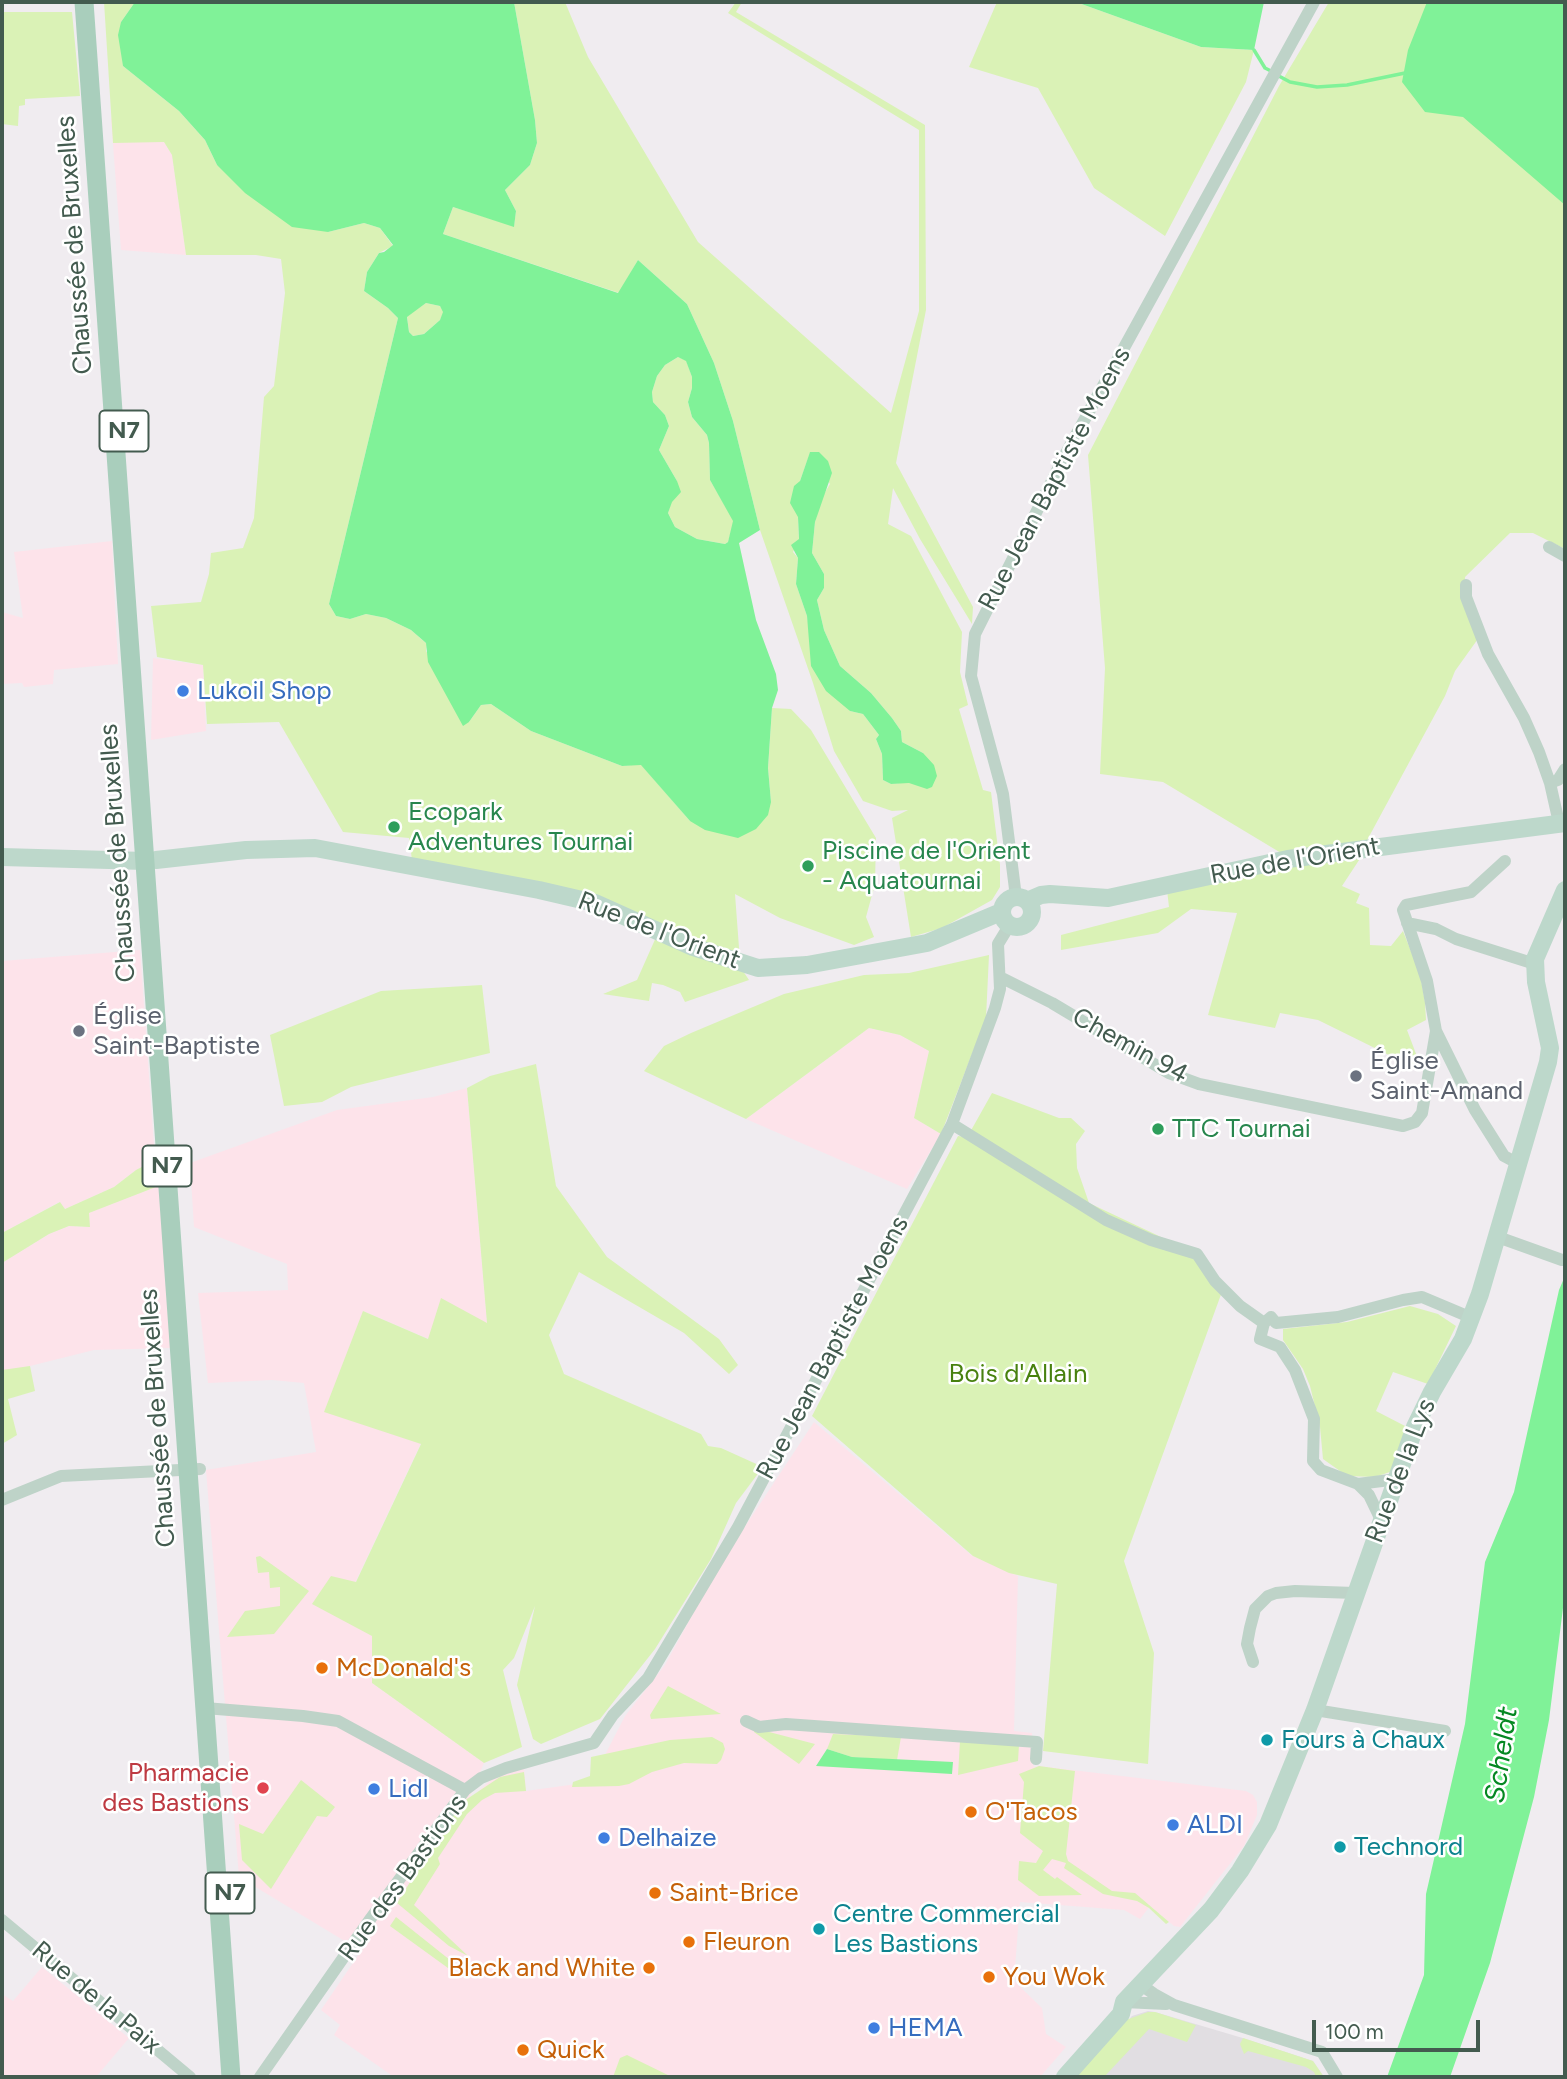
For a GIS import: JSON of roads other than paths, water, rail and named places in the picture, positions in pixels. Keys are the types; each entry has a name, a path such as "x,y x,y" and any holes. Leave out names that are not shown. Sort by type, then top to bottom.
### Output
{"main road":[{"name":"Chaussée de Bruxelles","path":"84,2 150,861"},
{"name":"Chaussée de Bruxelles","path":"94,2 193,1469 241,2077"},
{"name":"Chaussée de Bruxelles","path":"211,1708 231,2077"}],"street":[{"name":"Rue Jean Baptiste Moens","path":"1022,899 1003,794 971,676 975,634 1064,457 1314,2"},
{"path":"1549,547 1565,556"},
{"path":"1466,585 1466,597 1480,636 1524,718 1550,783 1562,823"},
{"path":"1550,783 1558,780 1565,769"},
{"name":"Rue de l'Orient","path":"1022,899 1049,894 1108,898 1288,859 1562,823"},
{"name":"Rue de l'Orient","path":"2,856 150,861 292,847 315,848 589,901 693,947 758,968 807,965 927,943 1005,919"},
{"path":"1505,861 1471,891 1406,905 1404,911 1427,981 1436,1031 1475,1110 1504,1156 1519,1164"},
{"name":"Rue de la Lys","path":"1065,2077 1121,2014 1124,2002 1158,1963 1211,1910 1248,1859 1268,1825 1315,1710 1415,1427 1472,1318 1519,1164 1550,1048 1535,982 1535,964 1541,941 1565,890"},
{"path":"1022,899 1031,908 1030,920 1021,927 1005,919 1008,900 1022,899"},
{"name":"Rue Jean Baptiste Moens","path":"594,1743 613,1715 648,1678 738,1527 952,1124 995,1008 1000,977 998,944 1005,919"},
{"path":"1407,923 1436,929 1456,939 1535,964"},
{"name":"Chemin 94","path":"1000,977 1052,1003 1169,1073 1202,1084 1403,1126 1415,1122 1422,1113 1436,1031"},
{"path":"952,1124 1106,1220 1151,1240 1197,1254 1215,1281 1240,1306 1264,1323"},
{"path":"1496,1236 1562,1260"},
{"path":"1381,1520 1369,1495 1357,1484 1321,1470 1312,1461 1314,1419 1295,1370 1280,1347 1260,1339 1264,1323 1271,1317 1276,1322 1338,1318 1422,1297 1472,1318"},
{"path":"2,1500 61,1476 193,1469"},
{"path":"1357,1484 1398,1479"},
{"path":"1253,1662 1248,1644 1250,1629 1255,1609 1268,1596 1276,1592 1295,1591 1355,1593"},
{"path":"211,1708 338,1721 464,1790"},
{"path":"1315,1710 1446,1731"},
{"path":"746,1721 759,1727 786,1724 1037,1742 1036,1759"},
{"name":"Rue des Bastions","path":"260,2077 464,1790 494,1773 594,1743"},
{"name":"Rue de la Paix","path":"2,1920 190,2077"},
{"path":"1158,1963 1160,1987 1174,2005"},
{"path":"1140,1984 1174,2005"},
{"path":"1124,2002 1149,2001 1174,2005 1314,2049 1322,2052 1337,2077"},
{"name":"Rue de la Lys","path":"1052,2077 1114,2004 1124,2002"}],"water":[{"path":"135,2 514,2 537,143 530,165 505,190 516,211 514,227 453,207 443,234 618,293 638,260 687,304 714,363 733,421 760,530 739,543 756,620 776,674 778,690 772,708 768,768 771,802 768,815 756,829 738,838 705,830 690,821 641,765 622,766 531,731 491,704 481,705 463,726 428,662 426,643 411,630 386,618 366,614 350,619 336,616 329,604 398,318 364,291 367,272 379,253 393,245 380,228 364,223 328,232 292,227 245,193 217,165 205,140 179,111 123,66 118,35 121,22","holes":["426,303 440,306 443,312 440,320 424,334 413,336 409,332 407,317","678,357 686,361 692,377 688,402 692,417 707,435 710,480 733,521 728,542 725,544 697,539 675,527 668,513 672,502 681,492 659,450 669,426 665,415 653,402 652,392 657,376 665,365"]},
{"path":"1076,2 1264,2 1254,50 1201,47"},
{"path":"1427,2 1565,2 1565,205 1463,117 1425,112 1402,82 1408,50"},
{"path":"810,452 819,452 828,461 832,473 815,522 812,553 824,574 824,588 817,600 824,630 840,666 871,693 892,718 901,731 902,742 923,753 934,765 937,776 932,787 927,789 909,783 891,784 883,780 882,754 876,739 879,735 863,714 850,711 826,691 811,666 807,616 796,584 798,558 791,545 799,539 798,517 790,503 794,486 800,481"},
{"name":"Scheldt","path":"1565,1276 1565,1592 1549,1720 1534,1797 1490,1963 1450,2077 1387,2077 1424,1975 1426,1894 1465,1724 1485,1562 1514,1492 1559,1290"},
{"path":"827,1749 852,1757 953,1762 952,1774 816,1766"}],"waterway":[{"path":"1254,50 1265,68 1271,71"},
{"path":"1277,75 1290,82 1317,87 1347,85 1405,73"}],"place":[{"name":"Lukoil Shop","path":"183,691"},
{"name":"Ecopark Adventures Tournai","path":"394,827"},
{"name":"Piscine de l'Orient - Aquatournai","path":"808,866"},
{"name":"Église Saint-Baptiste","path":"79,1031"},
{"name":"Église Saint-Amand","path":"1356,1076"},
{"name":"TTC Tournai","path":"1158,1129"},
{"name":"McDonald's","path":"322,1668"},
{"name":"Fours à Chaux","path":"1267,1740"},
{"name":"Pharmacie des Bastions","path":"263,1788"},
{"name":"Lidl","path":"374,1789"},
{"name":"O'Tacos","path":"971,1812"},
{"name":"ALDI","path":"1173,1825"},
{"name":"Delhaize","path":"604,1838"},
{"name":"Technord","path":"1340,1847"},
{"name":"Saint-Brice","path":"655,1893"},
{"name":"Centre Commercial Les Bastions","path":"819,1929"},
{"name":"Fleuron","path":"689,1942"},
{"name":"Black and White","path":"649,1968"},
{"name":"You Wok","path":"989,1977"},
{"name":"HEMA","path":"874,2028"},
{"name":"Quick","path":"523,2050"}],"park label":[{"name":"Bois d'Allain","path":"1018,1374"}]}
